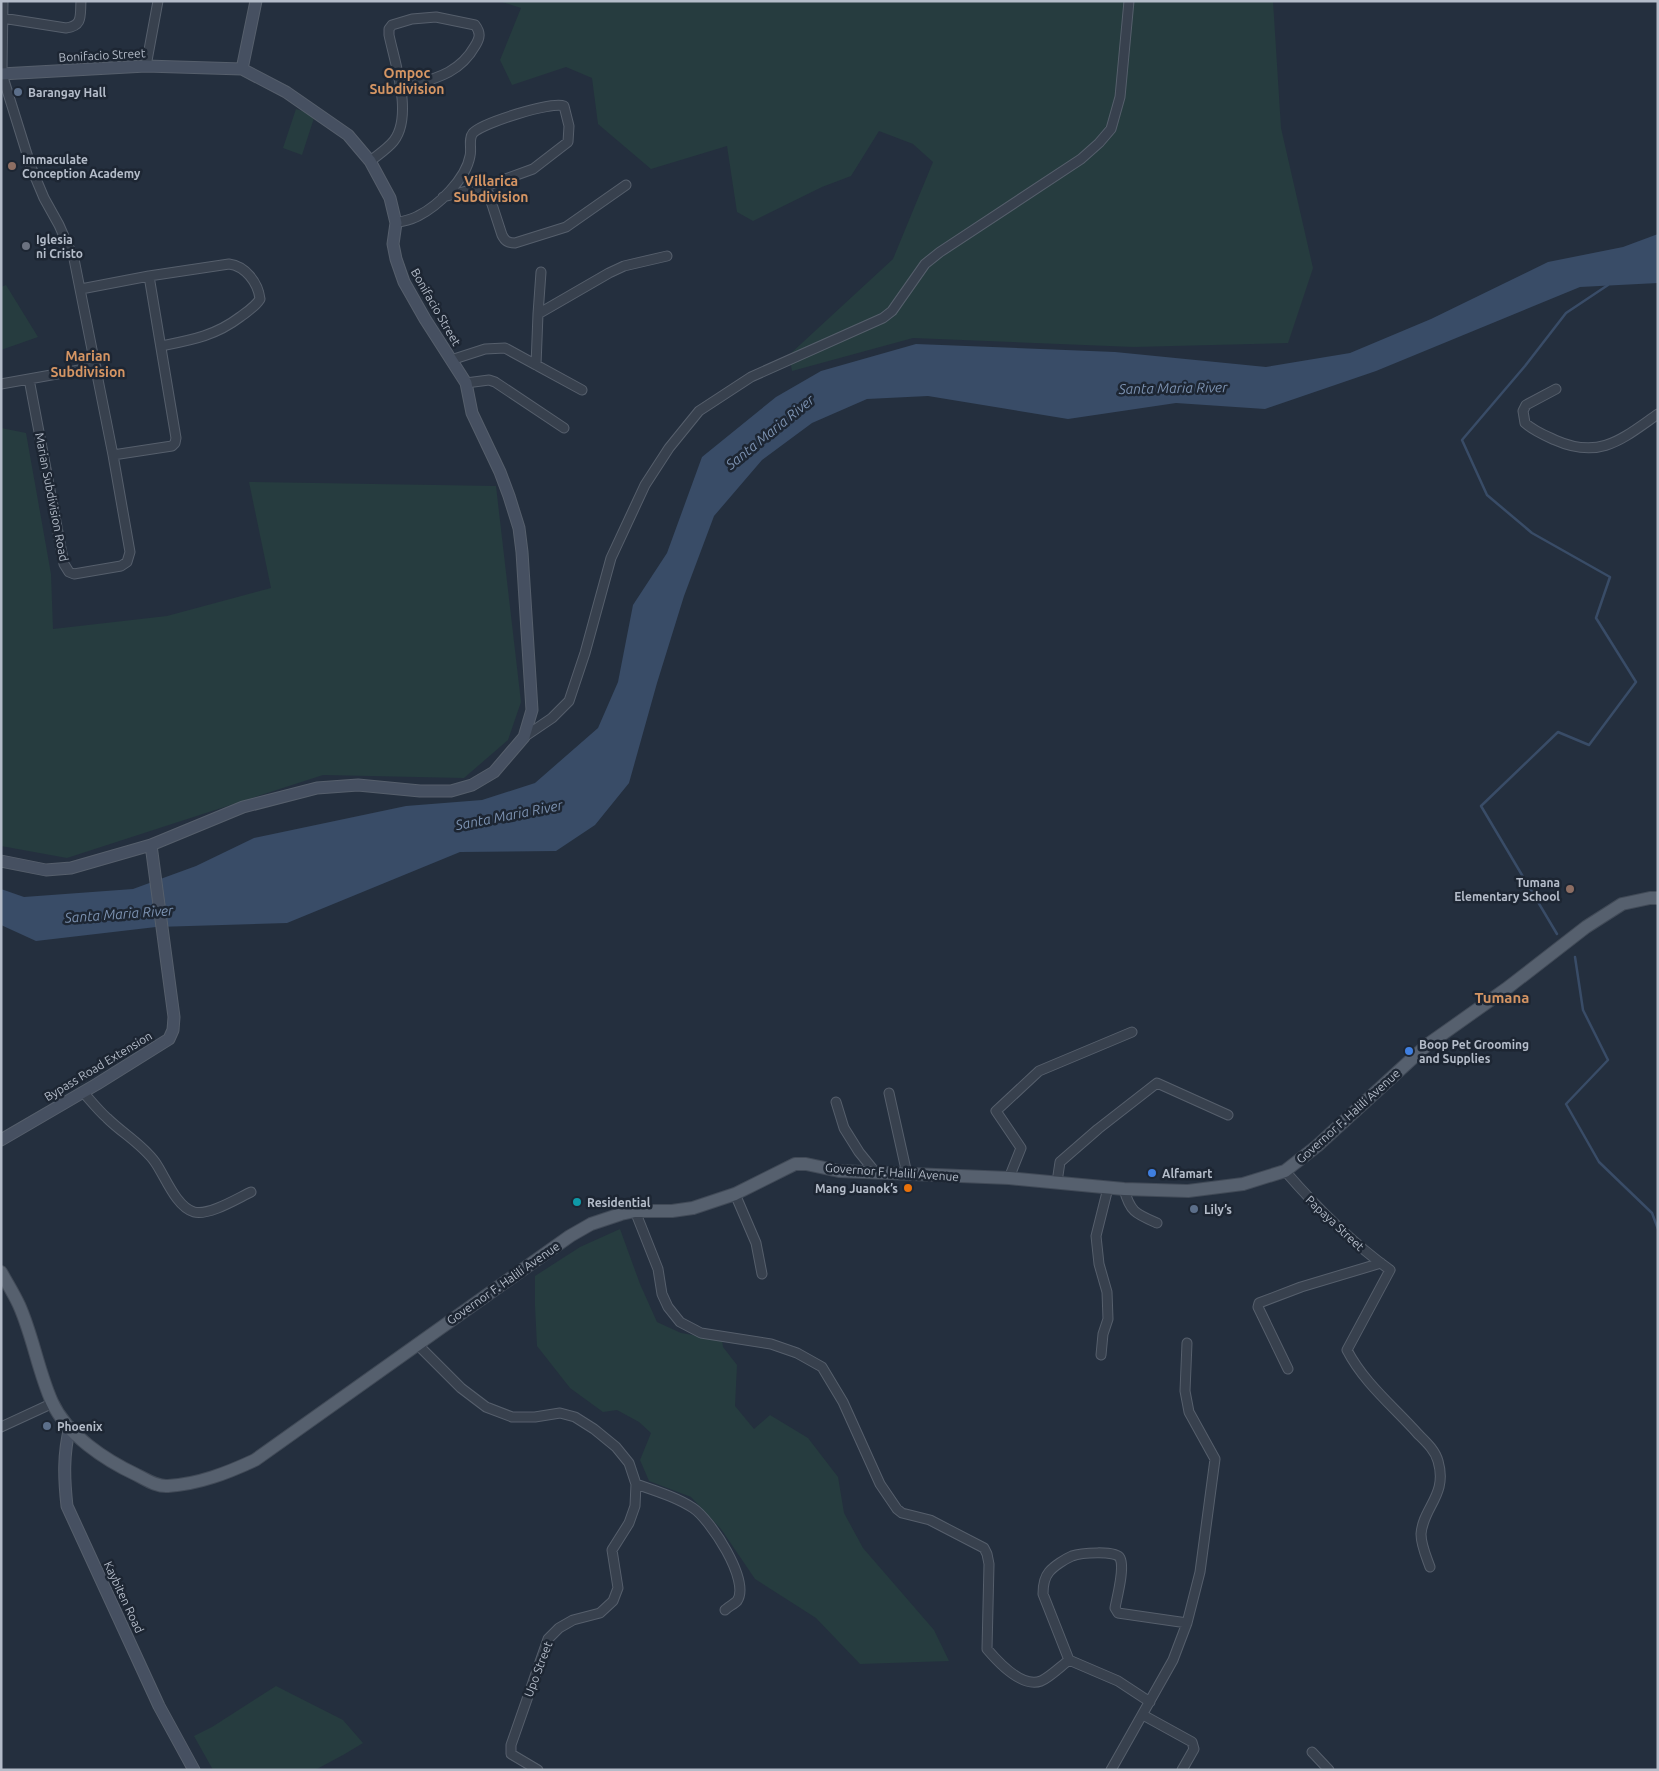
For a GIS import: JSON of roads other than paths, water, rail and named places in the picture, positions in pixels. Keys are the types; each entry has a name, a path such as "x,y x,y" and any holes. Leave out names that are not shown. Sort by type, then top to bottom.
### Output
{"main road":[{"name":"Governor F. Halili Avenue","path":"1,1272 20,1305 53,1403 82,1440 112,1463 157,1485 168,1486 205,1480 227,1473 255,1460 570,1236 606,1218 635,1211 672,1211 693,1208 734,1194 795,1164 806,1164 840,1171 1010,1178 1108,1188 1188,1191 1243,1184 1285,1171 1317,1146 1427,1045 1506,989 1586,927 1622,904 1658,898"}],"street":[{"path":"3,1 1,74 31,167 44,198 69,246 81,289 113,454 172,446 175,443 176,438 149,276"},
{"path":"2,18 66,28 74,27 80,17 81,1"},
{"path":"146,66 158,1"},
{"path":"242,69 256,1"},
{"path":"1,861 46,870 71,868 151,845 243,807 318,788 358,785 420,791 451,791 472,785 494,772 524,736 552,718 569,701 585,653 611,558 645,485 669,448 699,411 751,377 884,318 892,311 925,264 940,252 1041,187 1081,159 1099,143 1111,129 1120,97 1128,1"},
{"path":"370,161 392,143 400,126 404,110 388,35 392,25 412,19 436,17 475,25 479,31 480,39 469,57 460,65 448,74 400,89"},
{"name":"Bonifacio Street","path":"1,74 146,66 242,69 286,92 348,135 370,161 390,198 396,223 392,244 404,282 466,383 472,413 500,472 519,528 532,710 524,736"},
{"path":"396,223 419,216 444,197 464,169 470,157 471,136 474,132 528,110 558,104 564,106 569,126 568,142 533,170 486,186 444,197"},
{"path":"486,186 502,236 509,243 566,227 626,185"},
{"path":"538,314 624,266 667,256"},
{"path":"81,289 229,264 238,265 243,268 257,287 260,299 255,306 229,326 206,337 161,346"},
{"path":"536,365 541,272"},
{"path":"451,360 485,348 504,348 582,390"},
{"path":"1,384 96,367"},
{"name":"Marian Subdivision Road","path":"29,379 64,564 69,572 74,574 122,566 130,558 113,454"},
{"path":"466,383 489,380 495,382 564,428"},
{"path":"1556,389 1526,404 1523,411 1525,423 1533,430 1572,448 1597,448 1618,441 1658,414"},
{"name":"Bypass Road Extension","path":"1,1140 168,1039 173,1030 174,1017 151,845"},
{"path":"1010,1178 1021,1148 996,1111 1039,1071 1132,1032"},
{"path":"1057,1182 1060,1162 1156,1082 1228,1115"},
{"path":"83,1092 107,1118 131,1138 154,1162 184,1207 195,1213 206,1212 251,1192"},
{"path":"889,1093 907,1174"},
{"path":"836,1102 844,1128 859,1152 876,1173"},
{"name":"Papaya Street","path":"1285,1171 1325,1215 1354,1242 1390,1270 1346,1350 1359,1372 1401,1414 1434,1452 1438,1461 1440,1484 1436,1500 1424,1522 1421,1534 1422,1545 1430,1567"},
{"path":"1101,1355 1103,1334 1108,1319 1107,1292 1099,1264 1096,1236 1108,1188"},
{"path":"1124,1189 1128,1205 1141,1216 1157,1223"},
{"path":"734,1194 756,1244 762,1274"},
{"path":"635,1211 658,1269 662,1294 680,1322 701,1333 770,1344 797,1353 822,1367 843,1402 880,1484 897,1509 902,1513 930,1520 984,1548 989,1564 986,1643 992,1655 1018,1678 1030,1683 1042,1681 1069,1660"},
{"path":"1288,1369 1261,1315 1258,1308 1259,1303 1301,1287 1382,1263"},
{"path":"1112,1770 1173,1660 1187,1623 1200,1572 1216,1459 1189,1412 1186,1391 1187,1343"},
{"name":"Upo Street","path":"417,1344 461,1388 486,1407 512,1416 535,1417 560,1413 574,1417 594,1429 616,1447 629,1463 636,1484 635,1506 629,1523 612,1550 618,1588 613,1600 600,1613 573,1620 558,1628 548,1639 511,1745 511,1754 538,1770"},
{"path":"1,1427 53,1403"},
{"name":"Kaybiten Road","path":"70,1427 66,1445 64,1478 68,1506 159,1706 194,1770"},
{"path":"636,1484 669,1495 695,1509 716,1532 732,1559 740,1588 738,1600 725,1610"},
{"path":"1150,1702 1118,1681 1069,1660 1043,1594 1043,1584 1049,1572 1073,1556 1116,1554 1119,1556 1122,1567 1114,1608 1118,1613 1187,1623"},
{"path":"1143,1715 1192,1742 1194,1750 1182,1770"},
{"path":"1312,1752 1329,1770"}],"water":[{"name":"Santa Maria River","path":"1658,234 1658,283 1580,287 1376,371 1265,409 1176,403 1068,419 928,396 867,399 812,423 762,460 714,516 684,596 629,783 595,825 556,851 460,852 287,923 156,927 36,941 1,925 1,889 24,897 133,889 196,866 254,838 406,806 482,800 535,783 598,728 618,682 633,605 667,553 702,457 776,397 821,371 916,344 1115,352 1266,367 1350,353 1431,319 1548,262 1623,247"}],"waterway":[{"path":"1557,934 1481,806 1558,732 1589,745 1636,682 1596,618 1610,577 1532,533 1487,495 1462,440 1525,366 1566,313 1608,285"},
{"path":"1575,957 1583,1010 1608,1060 1566,1104 1599,1162 1652,1213 1658,1229"}],"place":[{"name":"Barangay Hall","path":"18,92"},
{"name":"Immaculate Conception Academy","path":"12,166"},
{"name":"Iglesia ni Cristo","path":"26,246"},
{"name":"Tumana Elementary School","path":"1570,889"},
{"name":"Boop Pet Grooming and Supplies","path":"1409,1051"},
{"name":"Alfamart","path":"1152,1173"},
{"name":"Mang Juanok’s","path":"908,1188"},
{"name":"Residential","path":"577,1202"},
{"name":"Lily’s","path":"1194,1209"},
{"name":"Phoenix","path":"47,1426"}],"district":[{"name":"Ompoc Subdivision","path":"407,82"},
{"name":"Villarica Subdivision","path":"491,190"},
{"name":"Marian Subdivision","path":"88,364"},
{"name":"Tumana","path":"1502,997"}]}
